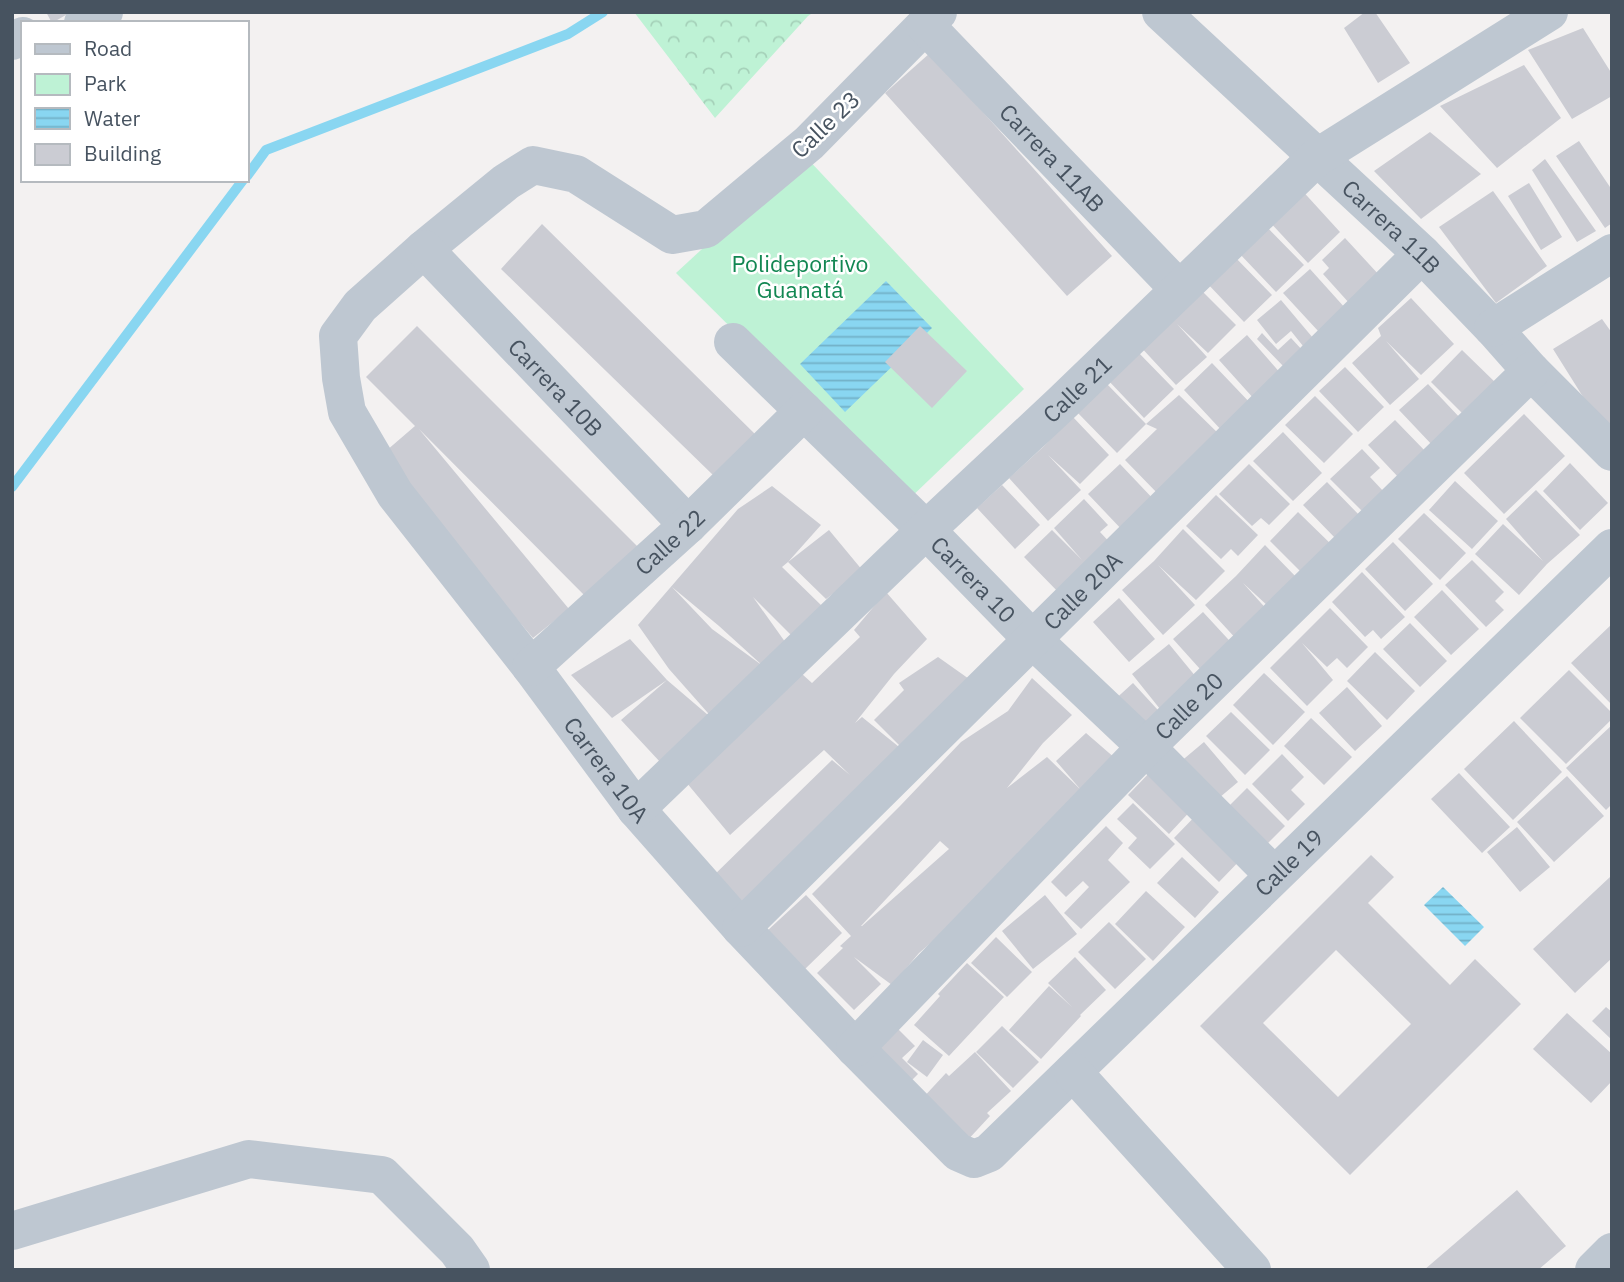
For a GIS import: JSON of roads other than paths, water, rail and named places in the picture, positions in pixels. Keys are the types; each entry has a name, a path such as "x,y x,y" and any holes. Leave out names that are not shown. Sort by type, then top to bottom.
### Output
{"street":[{"path":"87,21 104,12"},
{"name":"Carrera 11B","path":"1161,12 1422,254 1531,371 1612,452"},
{"name":"Calle 21","path":"636,809 1316,158 1549,12"},
{"name":"Calle 23","path":"424,249 506,182 533,165 576,174 672,235 706,229 809,143 932,19"},
{"name":"Carrera 11AB","path":"932,19 1179,289"},
{"name":"Carrera 10A","path":"424,249 360,306 338,336 347,412 395,494 531,667 636,809 741,928 958,1152"},
{"name":"Carrera 10B","path":"424,249 688,525"},
{"path":"1493,328 1612,253"},
{"name":"Calle 20A","path":"741,928 1422,254"},
{"name":"Carrera 10","path":"733,342 1274,875"},
{"name":"Calle 20","path":"855,1048 1146,747 1531,371"},
{"name":"Calle 22","path":"531,667 688,525 804,411"},
{"name":"Calle 19","path":"958,1152 974,1159 989,1153 1612,548"},
{"path":"1073,1072 1252,1270"},
{"path":"16,1231 249,1159 382,1175 457,1250 471,1270"},
{"path":"1594,1270 1612,1252"}],"water":[{"path":"886,281 932,328 845,412 800,364"},
{"path":"1443,887 1484,927 1465,946 1424,905"}],"waterway":[{"path":"248,175 266,150 568,34 603,12"},
{"path":"12,487 241,182"}],"park label":[{"name":"Polideportivo Guanatá","path":"800,276"}]}
